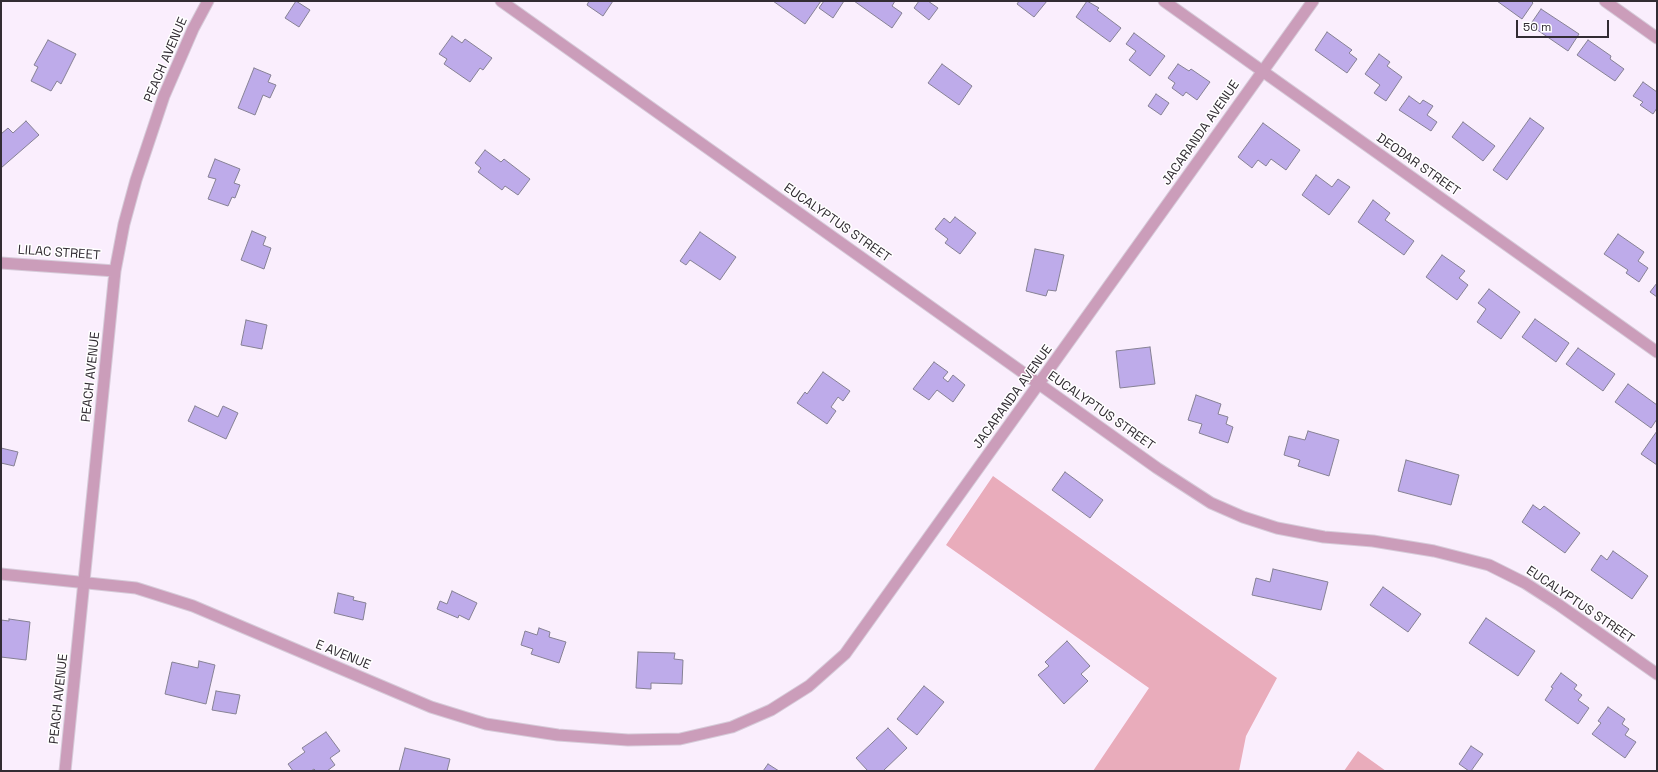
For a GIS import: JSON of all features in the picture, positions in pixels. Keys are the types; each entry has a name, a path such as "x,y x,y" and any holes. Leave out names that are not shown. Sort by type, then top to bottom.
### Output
{"street":[{"name":"PEACH AVENUE","path":"65,771 115,271 124,224 136,180 164,96 193,29 208,1"},
{"name":"EUCALYPTUS STREET","path":"501,1 1157,468 1211,503 1243,517 1277,528 1324,537 1373,542 1434,551 1489,565 1525,583 1553,601 1657,674"},
{"name":"DEODAR STREET","path":"1164,1 1657,352"},
{"name":"JACARANDA AVENUE","path":"680,739 732,727 771,710 809,686 846,654 1313,1"},
{"path":"1605,1 1657,38"},
{"name":"LILAC STREET","path":"1,263 115,271"},
{"name":"E AVENUE","path":"1,574 136,588 193,606 431,707 486,724 558,735 628,740 680,739"}],"shaded area":[{"path":"993,476 1277,678 1246,736 1239,771 1093,771 1149,688 946,545"},
{"path":"1358,751 1386,771 1344,771"}],"building":[{"path":"296,1 310,10 299,27 285,18"},
{"path":"589,1 613,1 603,16 587,5"},
{"path":"773,1 821,1 805,24"},
{"path":"824,1 844,1 833,18 819,8"},
{"path":"854,1 895,1 892,6 902,13 892,28"},
{"path":"919,1 928,1 938,8 929,20 914,8"},
{"path":"1019,1 1047,1 1034,17 1017,4"},
{"path":"1087,1 1099,8 1097,10 1121,28 1110,42 1076,17"},
{"path":"1497,1 1531,1 1533,3 1522,19"},
{"path":"1541,9 1579,34 1568,51 1530,25"},
{"path":"1327,32 1352,50 1349,53 1357,59 1347,73 1315,50"},
{"path":"1134,33 1165,56 1150,76 1129,60 1136,51 1126,44"},
{"path":"452,36 462,43 465,39 492,58 483,70 480,68 470,82 444,64 447,59 439,54"},
{"path":"48,40 76,54 61,84 57,81 51,91 31,81 38,67 34,65"},
{"path":"1588,40 1611,56 1610,59 1624,69 1615,81 1577,55"},
{"path":"1379,54 1390,62 1387,66 1402,77 1386,101 1374,93 1380,85 1365,74"},
{"path":"942,64 972,86 959,105 928,83"},
{"path":"1178,64 1189,71 1191,69 1210,82 1197,100 1186,92 1183,96 1172,88 1175,83 1168,78"},
{"path":"254,68 271,75 268,82 276,85 270,98 263,95 255,115 238,108"},
{"path":"1643,82 1657,92 1657,108 1653,114 1640,105 1643,102 1633,96"},
{"path":"1156,94 1169,103 1161,115 1148,106"},
{"path":"1409,96 1420,104 1423,100 1433,106 1427,115 1437,122 1431,131 1399,110"},
{"path":"1530,118 1544,128 1507,180 1493,170"},
{"path":"26,121 39,135 1,168 1,134 8,128 13,133"},
{"path":"1463,122 1495,146 1483,161 1452,137"},
{"path":"1263,123 1300,150 1286,170 1271,159 1266,166 1258,160 1252,168 1238,157"},
{"path":"485,150 501,162 504,159 530,179 518,195 505,186 502,190 478,172 481,168 475,163"},
{"path":"215,159 240,169 234,183 240,185 235,198 232,197 228,206 208,199 216,179 208,177"},
{"path":"1316,175 1332,187 1338,179 1350,187 1329,215 1302,195"},
{"path":"1373,200 1390,213 1385,220 1414,241 1404,255 1358,222"},
{"path":"955,217 976,233 960,254 945,243 948,239 935,229 944,218 950,223"},
{"path":"252,231 266,237 263,245 271,248 264,269 241,260"},
{"path":"700,232 736,257 720,280 690,260 686,265 680,261"},
{"path":"1618,234 1644,252 1638,261 1648,268 1639,282 1626,273 1628,270 1604,254"},
{"path":"1035,249 1064,255 1056,291 1048,290 1046,296 1026,291"},
{"path":"1442,255 1465,271 1459,278 1468,285 1457,300 1426,277"},
{"path":"1657,283 1657,297 1650,292"},
{"path":"1489,289 1520,312 1501,339 1477,322 1486,309 1478,303"},
{"path":"1535,319 1569,343 1556,362 1522,337"},
{"path":"246,320 267,325 262,349 241,345"},
{"path":"1150,347 1155,384 1120,388 1116,351"},
{"path":"1578,348 1615,374 1603,391 1566,364"},
{"path":"934,362 948,372 943,378 948,382 953,375 965,385 953,402 937,390 929,400 913,389"},
{"path":"823,372 850,391 843,401 838,397 831,407 836,411 827,424 797,403 805,392 807,394"},
{"path":"1628,384 1657,405 1657,419 1651,428 1615,402"},
{"path":"1196,395 1221,404 1218,414 1228,417 1226,424 1233,427 1228,443 1199,433 1202,424 1188,420"},
{"path":"195,406 218,417 223,406 238,413 226,439 188,421"},
{"path":"1308,431 1339,440 1329,476 1298,466 1300,460 1284,455 1289,436 1305,440"},
{"path":"1657,431 1657,465 1641,454"},
{"path":"1,448 18,452 14,466 1,463"},
{"path":"1406,460 1459,475 1451,505 1398,491"},
{"path":"1065,472 1103,500 1090,518 1052,490"},
{"path":"1533,505 1540,510 1544,506 1580,533 1565,553 1522,522"},
{"path":"1613,551 1648,576 1632,599 1591,570 1601,555 1607,560"},
{"path":"1273,569 1328,582 1321,610 1252,595 1256,578 1270,582"},
{"path":"1383,587 1421,614 1408,632 1370,605"},
{"path":"452,591 477,603 469,620 459,615 458,618 437,609 440,601 447,604"},
{"path":"338,593 354,597 353,600 366,603 363,620 334,613"},
{"path":"1486,618 1535,651 1518,676 1469,643"},
{"path":"9,619 30,622 26,660 1,657 1,620 9,621"},
{"path":"539,628 550,632 549,637 566,642 559,663 531,654 533,649 521,645 525,631 537,635"},
{"path":"1067,641 1090,666 1081,674 1088,681 1064,704 1038,675 1049,666 1045,662"},
{"path":"638,652 675,653 674,659 683,660 682,684 651,683 651,689 636,688"},
{"path":"199,661 215,665 206,704 165,694 172,662 198,668"},
{"path":"1561,673 1577,685 1574,689 1582,695 1578,700 1589,708 1578,724 1545,700 1553,688 1551,687"},
{"path":"924,686 944,702 917,735 897,719"},
{"path":"216,691 240,695 236,714 212,710"},
{"path":"1608,707 1625,719 1622,724 1629,729 1625,735 1636,742 1625,758 1592,734 1601,723 1598,721"},
{"path":"888,728 907,748 883,771 868,771 856,758"},
{"path":"326,732 340,751 330,758 335,765 327,771 316,771 314,769 311,771 293,771 288,764 305,752 302,748"},
{"path":"1471,746 1483,754 1471,771 1469,771 1459,764"},
{"path":"405,748 450,759 447,771 399,771"},
{"path":"768,764 779,771 763,771"}]}
